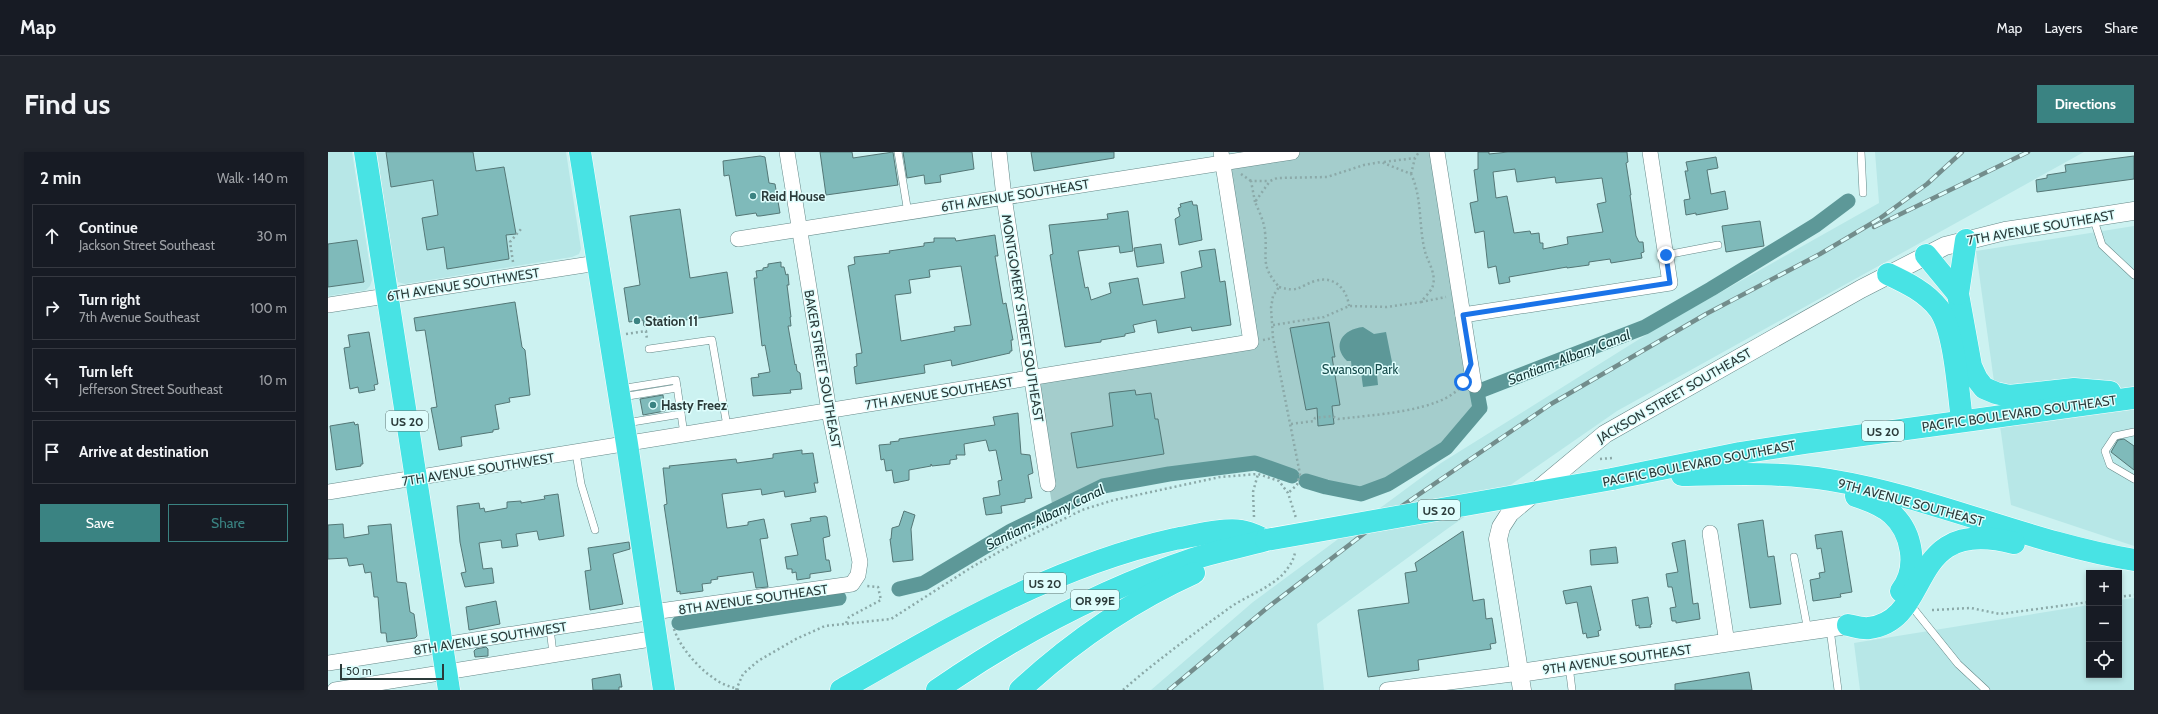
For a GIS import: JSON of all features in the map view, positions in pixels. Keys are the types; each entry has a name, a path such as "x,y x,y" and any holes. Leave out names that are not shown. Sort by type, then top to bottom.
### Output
{"highway":[{"name":"US 20","path":"365,152 448,682"},
{"path":"580,152 618,393 660,612 657,638 664,690"},
{"path":"1966,240 1958,294 1971,366 1977,379 1984,388 2009,396 2074,389 2134,395"},
{"path":"1926,255 1958,294"},
{"path":"1888,274 1908,284 1927,297 1939,310 1948,328 1952,346 1962,420"},
{"name":"PACIFIC BOULEVARD SOUTHEAST","path":"1266,540 1635,476 1740,453 1962,420 2134,398"},
{"name":"9TH AVENUE SOUTHEAST","path":"1635,476 1754,474 1793,475 1831,480 1905,498 2070,547 2134,560"},
{"path":"1831,480 1853,495 1874,503 1892,513 1904,527 1910,543 1911,561 1903,588 1892,602 1878,613 1839,626"},
{"name":"US 20","path":"840,690 979,613 1013,596 1095,563 1147,546 1201,534 1241,531 1266,540"},
{"path":"1839,626 1868,629 1889,621 1908,602 1925,568 1946,546 1979,537 1998,539 2026,546 2070,547"},
{"name":"US 20","path":"1020,690 1080,639 1131,605 1179,580 1266,540"},
{"name":"OR 99E","path":"937,690 972,666 1049,622 1121,588 1193,559 1266,540"}],"street":[{"name":"BAKER STREET SOUTHEAST","path":"787,152 829,411 860,562 858,575 852,584"},
{"name":"MONTGOMERY STREET SOUTHEAST","path":"999,152 1004,197 1048,484"},
{"name":"6TH AVENUE SOUTHEAST","path":"738,239 1004,197 1222,157 1292,152"},
{"path":"1437,152 1474,385"},
{"path":"1463,315 1670,283 1650,152"},
{"name":"7TH AVENUE SOUTHEAST","path":"625,433 684,434 1031,379 1251,342 1222,157"},
{"name":"7TH AVENUE SOUTHEAST","path":"1926,255 1945,246 2005,231 2134,211"},
{"name":"JACKSON STREET SOUTHEAST","path":"1521,681 1498,539 1502,527 1510,513 1605,434 1888,274 1926,255"},
{"name":"6TH AVENUE SOUTHWEST","path":"328,305 597,263"},
{"name":"7TH AVENUE SOUTHWEST","path":"328,492 576,453 625,433"},
{"path":"1710,533 1727,643"},
{"name":"8TH AVENUE SOUTHEAST","path":"660,612 852,584"},
{"name":"8TH AVENUE SOUTHWEST","path":"328,663 660,612"},
{"name":"9TH AVENUE SOUTHEAST","path":"1387,690 1521,681 1569,666 1839,626"},
{"name":"8TH AVENUE SOUTHWEST","path":"335,690 448,682 553,654 657,638"}],"lane":[{"path":"898,152 908,213"},
{"path":"1861,152 1863,193"},
{"path":"2093,217 2102,245 2134,275"},
{"path":"1666,255 1718,245"},
{"path":"648,349 712,340 728,426"},
{"path":"618,393 677,388 684,434"},
{"path":"625,433 681,414"},
{"path":"2134,432 2115,436 2106,451 2110,465 2134,479"},
{"path":"576,453 581,484 595,530"},
{"path":"1794,557 1808,631"},
{"path":"1908,602 1958,664 1986,690"},
{"path":"1838,690 1839,626"},
{"path":"550,628 553,654"},
{"path":"1569,666 1572,690"}],"path":[{"path":"1410,174 1415,158 1419,152"},
{"path":"1349,306 1344,289 1334,281 1325,279 1314,281 1303,288 1288,290 1279,287 1270,276 1264,263 1265,231 1255,202 1251,181 1270,181 1277,178 1327,178 1364,165 1415,158"},
{"path":"1381,162 1410,174 1416,186 1418,212 1426,253 1434,277 1432,288 1421,302"},
{"path":"1255,202 1270,181"},
{"path":"515,276 510,242 522,229"},
{"path":"1279,287 1273,296 1271,308 1273,338 1300,474 1297,485 1288,493"},
{"path":"1273,325 1324,317 1349,306 1387,307 1459,294"},
{"path":"609,337 646,331 648,349"},
{"path":"1291,424 1314,421 1315,418 1332,416 1338,419 1426,406 1444,401 1460,387 1471,364"},
{"path":"1254,519 1253,492 1258,474"},
{"path":"660,612 693,658 721,682 737,690 743,674 758,660 796,639 818,629 846,623 891,619 972,567 1082,510 1114,500 1220,477 1258,474 1278,481 1288,493 1297,519"},
{"path":"1123,690 1141,674 1234,605 1270,585 1284,574 1294,559 1296,545"},
{"path":"846,623 849,617 881,600 878,587 852,584"},
{"path":"2122,597 2134,595"},
{"path":"1932,610 1971,608 2000,614 2086,602"}],"shaded area":[{"path":"328,152 352,152 372,280 370,286 366,290 328,296"},
{"path":"377,152 566,152 581,249 579,254 572,257 405,284 398,282 394,268"},
{"path":"1875,152 2084,152 1617,411 1447,529 1317,624 1324,690 1151,690 1253,602 1441,463 1657,328 1879,203"},
{"path":"2134,226 2134,546 2011,505 1976,251"},
{"path":"1363,327 1374,334 1386,332 1393,367 1381,368 1377,375 1378,385 1363,387 1361,372 1363,371 1358,370 1356,373 1352,372 1351,361 1347,361 1342,355 1340,344 1345,334 1356,328"},
{"path":"2134,598 2134,690 1860,690 1854,643 2086,605 2086,678 2122,678 2122,600"}],"green space":[{"name":"Swanson Park","path":"1292,152 1437,152 1480,408 1446,448 1388,484 1361,494 1326,487 1255,463 1169,474 1103,486 1053,510 1031,379 1251,342 1222,162"}],"building":[{"path":"386,152 473,152 476,171 504,167 516,234 506,235 509,259 447,269 444,247 427,250 422,218 438,215 433,180 391,187"},
{"path":"820,152 852,152 853,158 893,152 898,185 826,195"},
{"path":"903,152 972,152 974,169 940,175 941,182 925,184 924,175 907,178"},
{"path":"1031,152 1114,152 1114,158 1034,171"},
{"path":"1478,152 1489,152 1489,154 1508,152 1627,152 1628,162 1626,163 1636,236 1639,242 1643,242 1644,252 1641,253 1642,258 1611,263 1610,259 1589,262 1589,265 1567,267 1509,277 1510,282 1499,284 1496,266 1488,268 1484,231 1475,233 1470,203 1478,201 1474,170 1478,169","holes":["1515,169 1517,182 1555,177 1556,183 1602,178 1606,202 1597,204 1603,232 1567,237 1568,244 1543,249 1543,243 1540,243 1539,233 1531,234 1530,231 1514,233 1507,196 1496,198 1493,172"]},
{"path":"760,156 765,157 769,183 775,184 780,213 757,216 756,213 736,216 729,175 724,176 723,161"},
{"path":"2134,156 2134,179 2037,192 2036,180 2047,178 2047,175 2066,172 2065,165"},
{"path":"1716,157 1718,168 1707,170 1711,194 1725,191 1728,209 1696,215 1696,213 1686,215 1684,200 1690,199 1685,171 1688,171 1686,162"},
{"path":"1192,201 1193,205 1197,205 1202,240 1179,245 1175,219 1180,216 1178,208 1181,207 1180,204"},
{"path":"680,209 690,278 727,272 733,313 644,326 643,320 629,322 624,288 640,285 630,216"},
{"path":"1128,211 1133,251 1120,253 1119,246 1078,251 1085,288 1088,287 1091,300 1111,293 1109,283 1138,278 1143,305 1185,298 1181,272 1202,267 1199,251 1215,249 1220,282 1225,281 1231,325 1192,331 1191,327 1158,333 1156,320 1133,325 1135,332 1125,334 1125,336 1101,340 1101,342 1065,347 1050,255 1053,254 1049,225 1108,219 1107,214"},
{"path":"1760,221 1764,246 1726,252 1722,226"},
{"path":"995,235 998,256 995,256 1003,304 1006,303 1013,340 1011,340 1012,351 1010,351 1010,353 952,366 951,360 924,365 925,373 856,384 854,367 857,366 856,354 862,353 848,266 855,264 854,257 890,253 889,251 924,246 924,243 934,242 934,238 955,238 956,241","holes":["961,266 971,325 954,327 955,331 901,341 895,295 911,293 909,280 930,277 929,270"]},
{"path":"357,240 364,282 328,287 328,244"},
{"path":"1161,244 1164,263 1137,267 1134,248"},
{"path":"781,262 781,267 784,267 786,275 788,274 789,285 787,285 791,326 788,326 795,365 796,364 797,371 800,373 802,389 790,390 791,393 753,396 751,378 759,377 758,374 770,372 765,345 762,346 754,278 757,278 756,271 763,270 763,268 768,267 768,264"},
{"path":"515,302 522,347 525,350 530,395 509,398 510,402 495,405 499,429 493,430 493,432 461,437 462,446 439,450 431,408 437,407 425,330 416,331 414,318"},
{"path":"1329,322 1335,357 1332,357 1340,405 1332,406 1334,424 1318,426 1317,408 1306,410 1290,328"},
{"path":"369,332 378,384 374,385 375,390 359,393 358,387 350,389 344,348 350,347 348,335"},
{"path":"1135,390 1136,395 1151,393 1155,419 1158,419 1164,454 1077,468 1071,433 1113,426 1109,393"},
{"name":"Hasty Freez","path":"663,395 665,411 643,415 640,399"},
{"path":"1018,413 1021,454 1030,455 1033,473 1028,475 1032,498 1025,499 1025,502 1001,506 1002,513 986,515 983,498 1000,495 998,481 1002,480 996,450 989,451 986,440 964,444 965,455 956,455 957,459 950,460 950,464 932,466 931,464 931,466 909,470 909,480 894,483 892,470 886,471 884,459 881,460 879,445 891,444 890,442 899,441 899,439 995,425 993,417"},
{"path":"354,422 355,425 358,424 363,464 361,464 361,466 336,470 330,426"},
{"path":"2124,439 2134,446 2134,470 2111,452 2118,440"},
{"path":"802,450 802,454 813,453 818,483 814,483 816,492 785,497 784,491 762,495 761,489 722,494 727,528 748,525 748,522 764,519 768,538 760,539 768,587 756,588 753,572 717,577 718,579 711,580 711,583 702,584 703,591 680,594 680,591 677,592 664,505 667,504 663,468 670,468 669,466 736,459 737,463 773,458 773,454"},
{"path":"558,494 564,536 539,540 537,531 516,534 518,546 502,548 501,540 479,543 483,569 492,568 494,583 465,587 461,573 466,572 460,542 457,506 479,503 480,509 484,508 485,512 507,508 507,502 521,501 521,503 545,499 544,496"},
{"path":"904,511 915,515 911,529 913,560 893,562 890,539 892,528 899,526"},
{"path":"827,517 830,536 823,538 826,560 829,560 831,571 810,574 810,578 797,580 796,572 792,573 792,569 787,569 785,557 798,555 791,524 811,521 810,518"},
{"path":"1763,520 1768,557 1774,556 1781,604 1750,608 1738,524"},
{"path":"343,524 344,538 369,534 368,526 391,524 397,582 406,583 410,612 414,614 417,636 415,638 387,642 386,633 381,633 378,597 374,597 371,572 365,573 363,564 349,566 347,558 328,559 328,525"},
{"path":"1463,531 1473,601 1484,599 1486,619 1492,618 1496,643 1490,644 1491,649 1418,660 1419,670 1368,677 1358,610 1409,603 1405,573 1417,571 1415,563"},
{"path":"1842,531 1852,592 1840,594 1841,597 1813,601 1810,580 1820,578 1819,573 1825,572 1821,548 1817,549 1815,535"},
{"path":"1685,540 1693,604 1698,603 1700,619 1676,623 1676,621 1672,621 1670,608 1676,607 1672,587 1668,587 1666,574 1678,572 1672,543"},
{"path":"629,542 630,549 613,554 623,604 590,610 585,571 591,570 588,548"},
{"path":"1616,547 1618,563 1591,565 1590,550"},
{"path":"1591,586 1601,630 1598,631 1599,636 1587,638 1586,633 1583,634 1577,602 1566,604 1563,591"},
{"path":"1648,597 1652,624 1650,625 1651,627 1639,628 1639,625 1636,626 1632,600"},
{"path":"496,601 500,624 469,630 466,607"},
{"path":"486,647 488,649 488,656 475,657 474,651 476,649"},
{"path":"1749,672 1752,690 1675,690 1675,684"},
{"path":"620,674 622,687 619,687 619,690 593,690 592,679"}],"waterway":[{"name":"Santiam-Albany Canal","path":"1306,481 1326,487 1361,494 1388,484 1446,448 1480,408 1477,392 1645,327 1816,225 1848,201"},
{"name":"Santiam-Albany Canal","path":"899,589 924,583 1011,531 1103,486 1169,474 1255,463 1292,476"},
{"name":"Santiam-Albany Canal","path":"679,623 839,598"}],"railway":[{"path":"1169,690 1267,608 1383,519 1551,404 1706,314 1820,254 1879,219 1927,184 1962,152"},
{"path":"1874,227 2028,152"}],"place":[{"name":"Reid House","path":"753,196"},
{"name":"Station 11","path":"637,321"},
{"name":"Hasty Freez","path":"653,405"}],"route":[{"path":"1463,382 1471,364 1463,315 1670,283 1666,255"}]}
